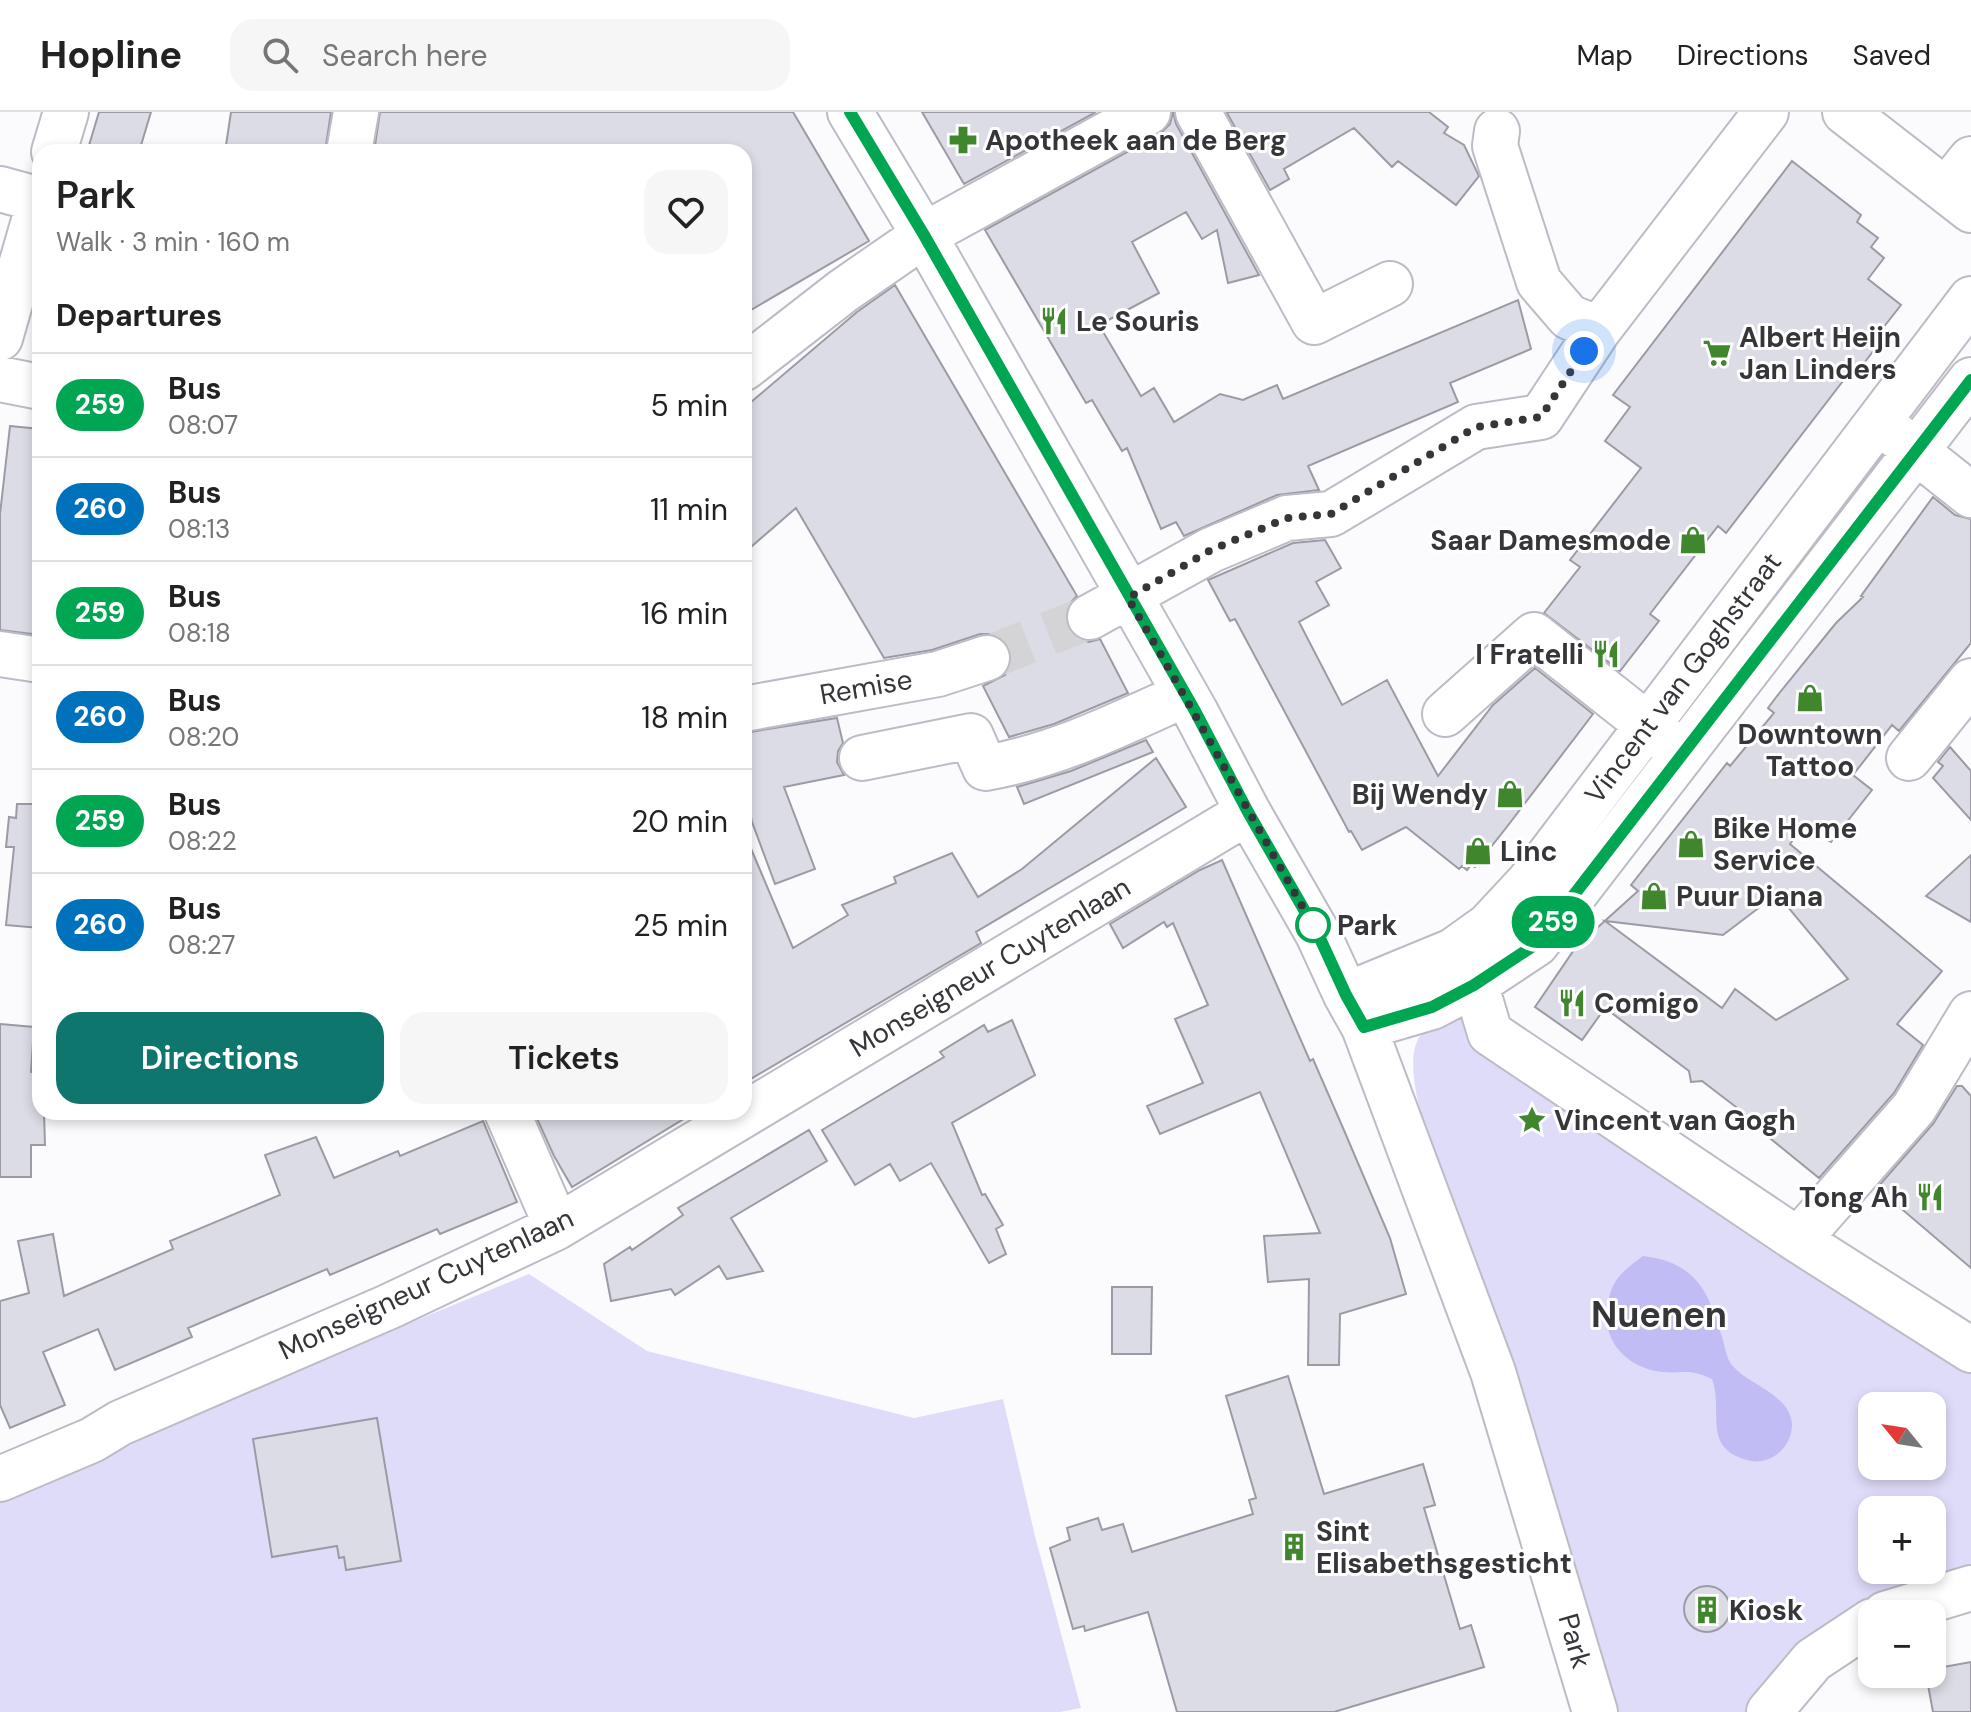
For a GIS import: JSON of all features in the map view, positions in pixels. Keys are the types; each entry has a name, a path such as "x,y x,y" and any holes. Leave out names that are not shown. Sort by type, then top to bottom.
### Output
{"street":[{"path":"56,144 66,112"},
{"path":"350,144 356,112"},
{"name":"Park","path":"850,112 924,235 1109,607 1184,695 1318,934 1355,1011 1493,1372 1595,1712"},
{"path":"752,362 843,291 924,235 1148,112"},
{"path":"1198,112 1314,322 1390,284"},
{"path":"1109,607 1211,550 1287,518 1331,514 1476,427 1541,417 1599,329 1766,112"},
{"path":"1845,112 1963,186"},
{"path":"1497,131 1495,146 1539,282 1569,317 1599,329"},
{"path":"0,189 32,198"},
{"path":"0,338 32,228"},
{"name":"Vincent van Goghstraat","path":"1355,1011 1415,969 1453,951 1488,926 1529,882 1971,299"},
{"path":"0,379 32,385"},
{"name":"Vincent van Goghstraat","path":"1355,1011 1432,1007 1474,985 1536,944 1971,380"},
{"path":"1878,421 1971,495"},
{"path":"1445,714 1534,635 1685,754"},
{"path":"0,654 32,659"},
{"name":"Remise","path":"752,708 938,674 987,658"},
{"path":"1909,758 1971,681"},
{"path":"862,758 971,736 985,768 1017,762 1091,738 1184,695"},
{"name":"Monseigneur Cuytenlaan","path":"752,1110 1248,812"},
{"path":"1464,943 1490,1033 1798,1240 1971,1350"},
{"path":"1798,1240 1914,1108 1971,1014"},
{"path":"510,1120 557,1227"},
{"name":"Monseigneur Cuytenlaan","path":"0,1479 388,1307 557,1227 735,1120"},
{"path":"1931,1600 1971,1588"},
{"path":"1769,1712 1813,1660 1858,1630"}],"shaded area":[{"path":"1459,1007 1971,1367 1971,1574 1930,1600 1858,1600 1858,1645 1752,1712 1615,1712 1422,1125 1414,1077 1414,1052 1423,1032"},
{"path":"1643,1256 1675,1265 1697,1282 1711,1306 1730,1362 1784,1405 1790,1414 1792,1429 1788,1442 1776,1455 1766,1460 1751,1461 1733,1454 1724,1446 1717,1427 1712,1379 1692,1372 1651,1370 1630,1360 1614,1344 1607,1322 1611,1292 1622,1273"},
{"path":"529,1274 647,1351 914,1418 1003,1399 1035,1536 1081,1708 1060,1712 0,1712 0,1497 120,1442"}],"building":[{"path":"99,112 151,112 141,144 89,144"},
{"path":"231,112 331,112 326,144 226,144"},
{"path":"380,112 793,112 869,241 752,309 752,144 375,144"},
{"path":"922,112 1096,112 964,184"},
{"path":"1173,112 1176,124 1259,275 1228,283 1217,230 1202,239 1186,212 1132,242 1159,293 1099,325 1141,396 1154,388 1174,422 1220,394 1243,400 1277,385 1283,399 1518,300 1531,349 1450,383 1458,402 1308,466 1319,490 1277,495 1184,536 1176,522 1161,529 1127,448 1122,451 1092,400 1086,403 985,230 1160,134 1170,124"},
{"path":"1229,112 1429,112 1448,127 1444,133 1464,145 1479,176 1456,205 1398,161 1392,167 1354,128 1284,169 1289,179 1270,190"},
{"path":"1792,161 1861,215 1857,222 1878,238 1871,247 1884,258 1868,279 1901,305 1883,328 1888,332 1854,376 1850,372 1726,533 1718,526 1650,614 1659,621 1620,671 1544,613 1580,567 1570,560 1641,468 1605,441 1630,407 1613,395"},
{"path":"895,285 1077,596 1068,605 1065,616 1069,630 1078,639 1089,642 1100,639 1128,693 1054,724 1009,737 983,686 1005,675 1011,664 1011,651 1003,639 993,634 980,634 932,650 884,658 796,508 752,546 752,401 857,312"},
{"path":"10,426 32,428 32,634 0,630 0,514"},
{"path":"1933,497 1955,515 1971,519 1971,643 1899,731 1892,725 1853,775 1872,790 1831,842 1803,825 1790,844 1942,971 1897,1024 1923,1045 1894,1093 1819,1178 1702,1081 1691,1082 1689,1071 1605,1008 1582,1040 1535,1007 1576,947 1638,891 1631,885 1727,763 1730,766 1774,713 1768,708 1861,596","holes":["1777,894 1848,979 1776,1020 1735,989 1722,1008 1605,921 1723,935"]},
{"path":"1325,540 1341,568 1316,582 1329,605 1299,622 1342,705 1387,680 1438,776 1493,705 1535,668 1593,714 1475,867 1471,865 1467,870 1462,866 1459,869 1406,827 1362,850 1349,832 1235,619 1230,621 1208,580 1293,543"},
{"path":"837,718 843,743 837,762 844,775 784,787 815,869 775,884 752,822 752,732"},
{"path":"1146,740 1153,752 1024,804 1017,787 1071,771"},
{"path":"1950,747 1971,771 1971,820 1933,778 1943,766 1938,762"},
{"path":"1156,758 1186,807 976,932 981,943 752,1078 752,851 793,948 848,915 842,905 896,883 894,877 952,853 978,897 1022,869"},
{"path":"17,804 32,804 32,927 6,925 14,847 6,847 9,817 16,818"},
{"path":"1971,855 1971,922 1926,896"},
{"path":"1222,860 1390,1238 1406,1294 1340,1314 1339,1365 1308,1365 1309,1279 1268,1282 1264,1236 1320,1233 1260,1092 1160,1134 1147,1106 1203,1083 1175,1019 1208,1005 1173,923 1167,927 1164,922 1123,948 1110,924"},
{"path":"1012,1020 1035,1075 952,1123 982,1195 985,1194 1003,1225 996,1229 1006,1254 989,1263 931,1163 900,1181 890,1164 855,1185 822,1130 944,1057 940,1052 984,1025 988,1032"},
{"path":"0,1024 32,1027 32,1120 44,1120 45,1145 31,1145 31,1177 0,1177"},
{"path":"1957,1086 1962,1086 1971,1096 1971,1268 1877,1188 1933,1124"},
{"path":"538,1120 682,1120 572,1187"},
{"path":"483,1121 517,1202 440,1234 437,1229 330,1275 327,1269 188,1328 192,1337 115,1370 98,1329 43,1352 65,1405 10,1428 0,1405 0,1301 29,1293 18,1241 53,1234 64,1296 173,1249 170,1241 280,1195 265,1155 316,1137 334,1178 398,1151 400,1156"},
{"path":"809,1130 827,1161 731,1218 763,1271 727,1279 719,1266 675,1295 671,1289 611,1301 604,1264 630,1247 632,1250 683,1215 678,1208"},
{"path":"1112,1287 1152,1287 1151,1354 1112,1354"},
{"name":"Sint Elisabethsgesticht","path":"1288,1376 1324,1494 1423,1464 1435,1505 1424,1508 1460,1629 1471,1625 1484,1667 1334,1712 1177,1712 1148,1612 1085,1631 1084,1626 1073,1629 1050,1548 1070,1540 1067,1528 1098,1518 1102,1530 1123,1524 1132,1552 1253,1514 1249,1500 1256,1498 1226,1396"},
{"path":"377,1418 401,1561 346,1570 344,1557 339,1558 337,1546 272,1557 253,1439"},
{"name":"Kiosk","path":"1707,1586 1724,1592 1730,1609 1724,1626 1707,1632 1690,1626 1684,1609 1690,1592"},
{"path":"1971,1662 1971,1712 1933,1712 1929,1688 1946,1688 1946,1666"}],"tunnel":[{"path":"987,658 1090,617"}],"bus line":[{"name":"259","path":"850,112 924,235 1195,711 1318,934 1364,1027 1432,1007 1474,985 1536,944 1971,380"}],"place":[{"name":"Apotheek aan de Berg","path":"963,140"},
{"name":"Le Souris","path":"1054,321"},
{"name":"Albert Heijn Jan Linders","path":"1717,353"},
{"name":"Saar Damesmode","path":"1693,540"},
{"name":"I Fratelli","path":"1606,654"},
{"name":"Downtown Tattoo","path":"1810,698"},
{"name":"Bij Wendy","path":"1510,794"},
{"name":"Bike Home Service","path":"1691,844"},
{"name":"Linc","path":"1478,851"},
{"name":"Puur Diana","path":"1654,896"},
{"name":"Park","path":"1313,925"},
{"name":"Comigo","path":"1572,1003"},
{"name":"Vincent van Gogh","path":"1532,1120"},
{"name":"Tong Ah","path":"1930,1197"},
{"name":"Sint Elisabethsgesticht","path":"1294,1547"},
{"name":"Kiosk","path":"1707,1610"}],"district":[{"name":"Nuenen","path":"1659,1314"}],"route":[{"path":"1313,925 1318,934 1195,711 1128,598 1211,550 1287,518 1331,514 1476,427 1541,417 1584,351"}]}
